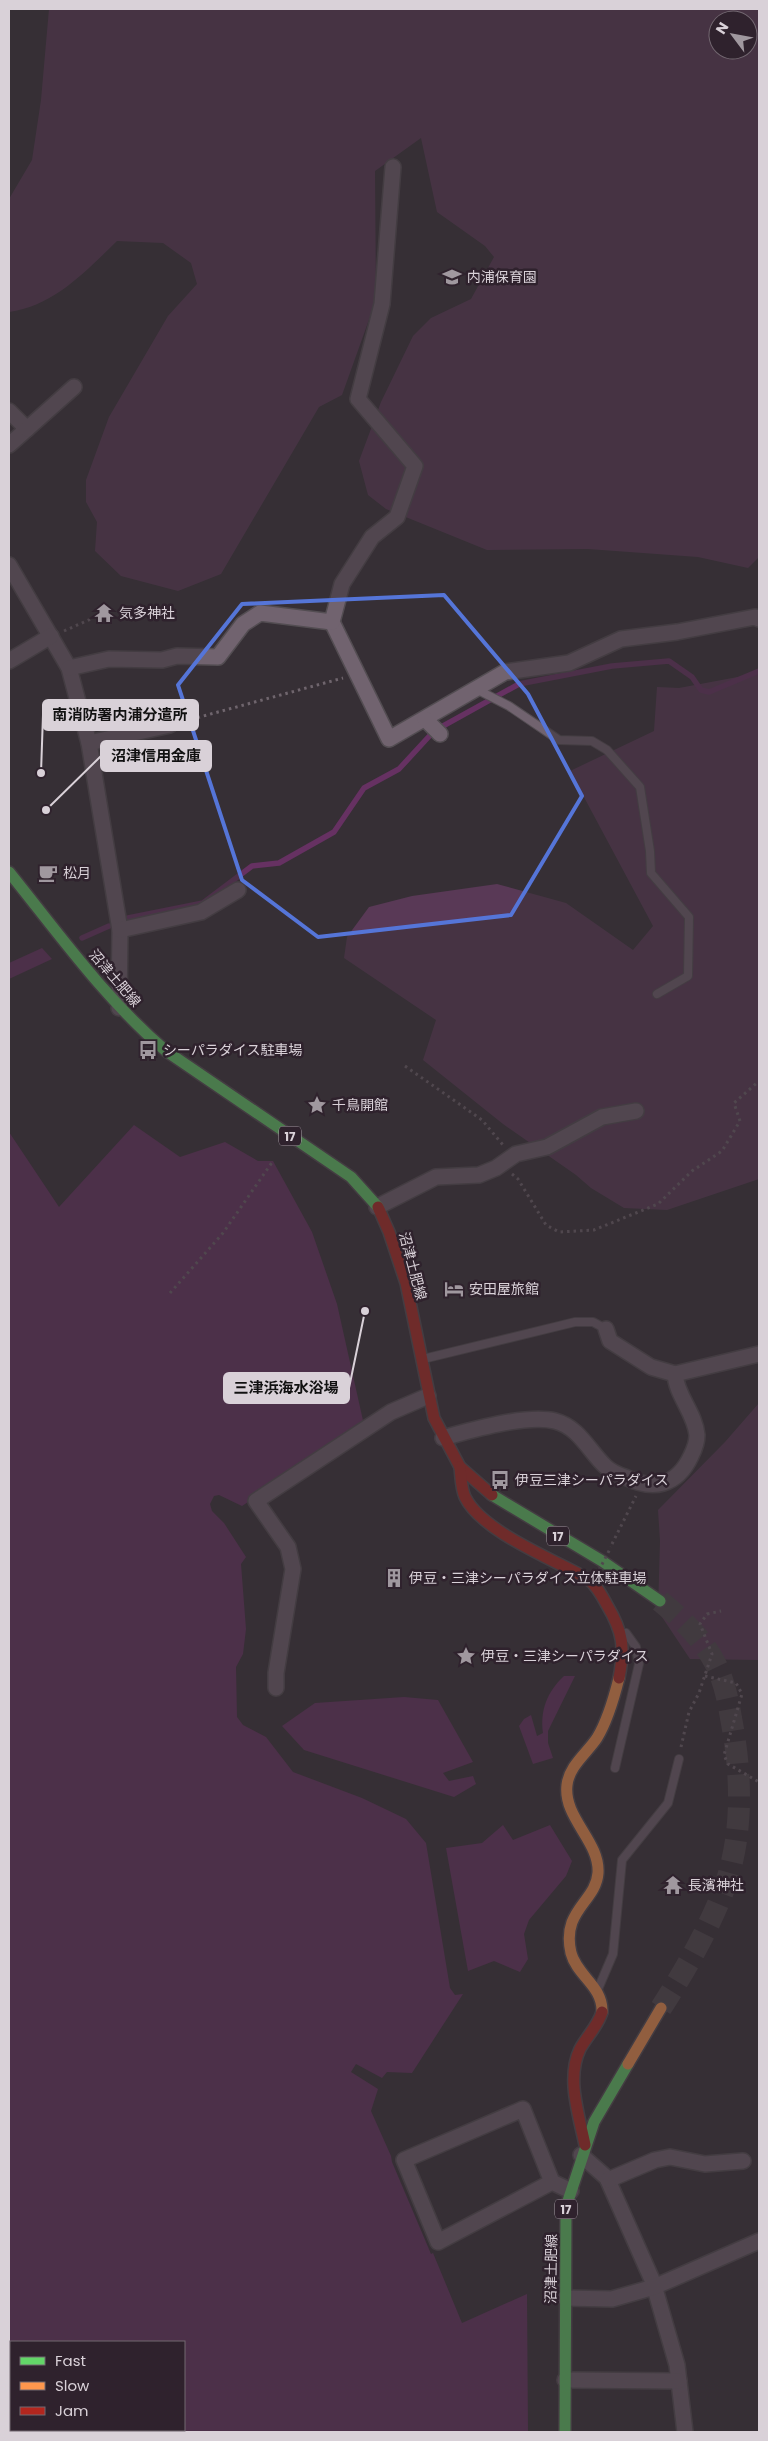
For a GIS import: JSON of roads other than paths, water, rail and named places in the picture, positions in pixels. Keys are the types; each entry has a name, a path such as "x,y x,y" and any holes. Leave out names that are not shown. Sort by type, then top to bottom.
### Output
{"main road":[{"name":"沼津土肥線","path":"9,872 119,1008 166,1051 351,1177 377,1207 399,1259 428,1396 443,1438 460,1467 501,1502 602,1561 660,1601"},
{"path":"460,1467 462,1486 467,1499 476,1510 501,1530 593,1583 616,1619 622,1638 623,1656 616,1692 597,1737 575,1766 567,1784 570,1805 594,1852 598,1872 595,1886 586,1900 574,1912 571,1927 571,1954 580,1969 598,1991 602,2005 599,2022 578,2053 573,2079 583,2150"},
{"name":"沼津土肥線","path":"565,2432 566,2207 583,2150 594,2122 661,2008"}],"street":[{"path":"394,167 382,304 358,399 415,466 397,518 372,537 342,584 332,622 356,674 390,739 478,690 505,672 568,663 620,639 677,632 755,617 759,620"},
{"path":"9,445 74,388"},
{"path":"9,410 27,429"},
{"path":"9,565 69,668 89,744 120,930 119,1008"},
{"path":"69,668 109,659 162,660 177,656 218,656 243,624 260,613 332,622"},
{"path":"9,661 51,636"},
{"path":"426,720 440,734"},
{"path":"89,744 170,725"},
{"path":"120,930 201,912 238,890"},
{"path":"377,1207 436,1177 479,1175 496,1168 513,1156 547,1147 602,1117 636,1111"},
{"path":"606,1329 610,1341 651,1367 675,1374 759,1354"},
{"path":"443,1438 515,1422 554,1421 569,1427 591,1448 606,1466 642,1485 659,1485 671,1480 685,1468 695,1449 697,1436 692,1415 676,1381 675,1374"},
{"path":"276,1688 276,1673 290,1600 293,1569 288,1548 256,1501 391,1412 428,1396"},
{"path":"552,2182 438,2242 404,2160 523,2108 552,2182 571,2190"},
{"path":"583,2150 608,2180 654,2287 677,2365 685,2432"},
{"path":"608,2180 655,2160 670,2157 705,2164 743,2161"},
{"path":"566,2298 612,2299 654,2287 759,2241"},
{"path":"565,2380 679,2381"}],"lane":[{"path":"478,690 506,704 559,740 592,741 607,750 640,787 650,850 651,873 689,917 688,976 657,994"},
{"path":"421,1360 575,1322 593,1322 606,1329"},
{"path":"615,1768 639,1664 636,1647 616,1619"},
{"path":"598,1991 613,1954 622,1860 668,1802 679,1760"}],"waterway":[{"path":"128,918 203,903 252,866 279,863 334,832 364,788 399,769 434,731 519,684 612,666 669,661 692,677 701,690 709,692 759,671"},
{"path":"82,938 109,926"}],"tunnel":[{"path":"660,1601 698,1637 710,1654 721,1676 735,1740 739,1784 739,1807 734,1851 722,1894 709,1924 661,2008"}],"place":[{"name":"内浦保育園","path":"452,277"},
{"name":"気多神社","path":"104,613"},
{"name":"南消防署内浦分遣所","path":"41,773"},
{"name":"沼津信用金庫","path":"46,810"},
{"name":"松月","path":"48,873"},
{"name":"シーパラダイス駐車場","path":"148,1050"},
{"name":"千鳥開館","path":"317,1105"},
{"name":"安田屋旅館","path":"454,1289"},
{"name":"三津浜海水浴場","path":"365,1311"},
{"name":"伊豆三津シーパラダイス","path":"500,1480"},
{"name":"伊豆・三津シーパラダイス立体駐車場","path":"394,1578"},
{"name":"伊豆・三津シーパラダイス","path":"466,1656"},
{"name":"長濱神社","path":"673,1885"}]}
